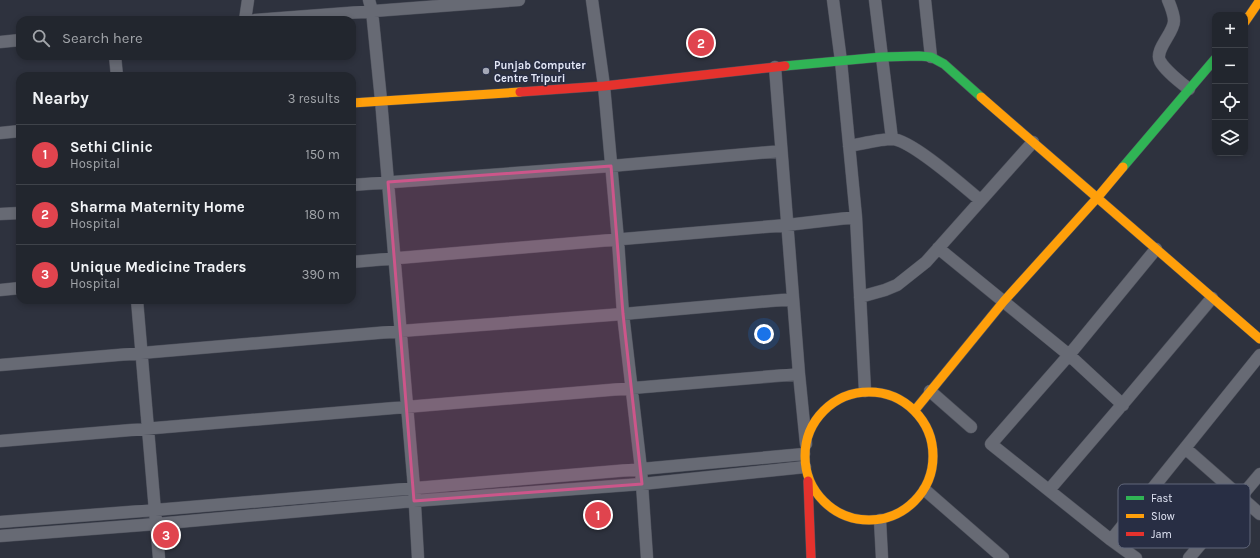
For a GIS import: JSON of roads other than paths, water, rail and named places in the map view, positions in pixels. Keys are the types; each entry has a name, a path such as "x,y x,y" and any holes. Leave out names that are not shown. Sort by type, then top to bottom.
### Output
{"street":[{"path":"246,16 248,0"},
{"path":"286,16 370,5 519,0"},
{"path":"592,0 604,86 623,314 641,469 647,558"},
{"path":"833,0 841,61 856,217 865,391"},
{"path":"875,0 892,139"},
{"path":"924,0 931,57"},
{"path":"1168,0 1174,15 1174,22 1173,28 1162,46 1159,59 1162,65 1189,90"},
{"path":"1248,18 1260,0"},
{"path":"370,5 381,100 395,258 414,488 418,558"},
{"path":"0,42 16,40"},
{"path":"356,103 604,86 775,66 882,57 931,57 944,64 1260,339"},
{"path":"116,60 117,72"},
{"path":"915,410 1004,301 1097,198 1212,63"},
{"path":"775,66 805,449 805,467 808,479 811,558"},
{"path":"0,133 16,131"},
{"path":"849,146 892,139 902,142 920,152 980,200"},
{"path":"860,297 897,285 926,262 1033,142"},
{"path":"356,185 611,166 781,151"},
{"path":"0,214 16,213"},
{"path":"356,262 787,225 856,217"},
{"path":"938,248 1070,356 1123,405"},
{"path":"1118,545 991,444 1070,356 1156,249"},
{"path":"0,290 16,288"},
{"path":"1049,490 1123,405 1212,298"},
{"path":"0,365 793,299"},
{"path":"137,304 159,558"},
{"path":"1156,484 1260,355"},
{"path":"0,441 799,374"},
{"path":"805,449 808,433 817,417 830,404 847,395 865,391 883,392 900,399 915,410 927,427 933,446 933,467 925,490 914,502 899,514 880,520 858,520 837,513 820,498 808,479"},
{"path":"930,391 971,427"},
{"path":"1185,448 1226,484"},
{"path":"0,522 641,469 805,449"},
{"path":"0,536 414,501 642,484 805,467"},
{"path":"1250,486 1260,474"},
{"path":"925,490 1003,558"},
{"path":"1250,505 1260,514"},
{"path":"880,520 882,558"},
{"path":"1111,540 1118,531"},
{"path":"1122,548 1136,558"},
{"path":"1189,558 1198,548"}],"place":[{"name":"Sharma Maternity Home","path":"701,43"},
{"name":"Punjab Computer Centre Tripuri","path":"486,71"},
{"name":"Sethi Clinic","path":"598,515"},
{"name":"Unique Medicine Traders","path":"166,535"}]}
